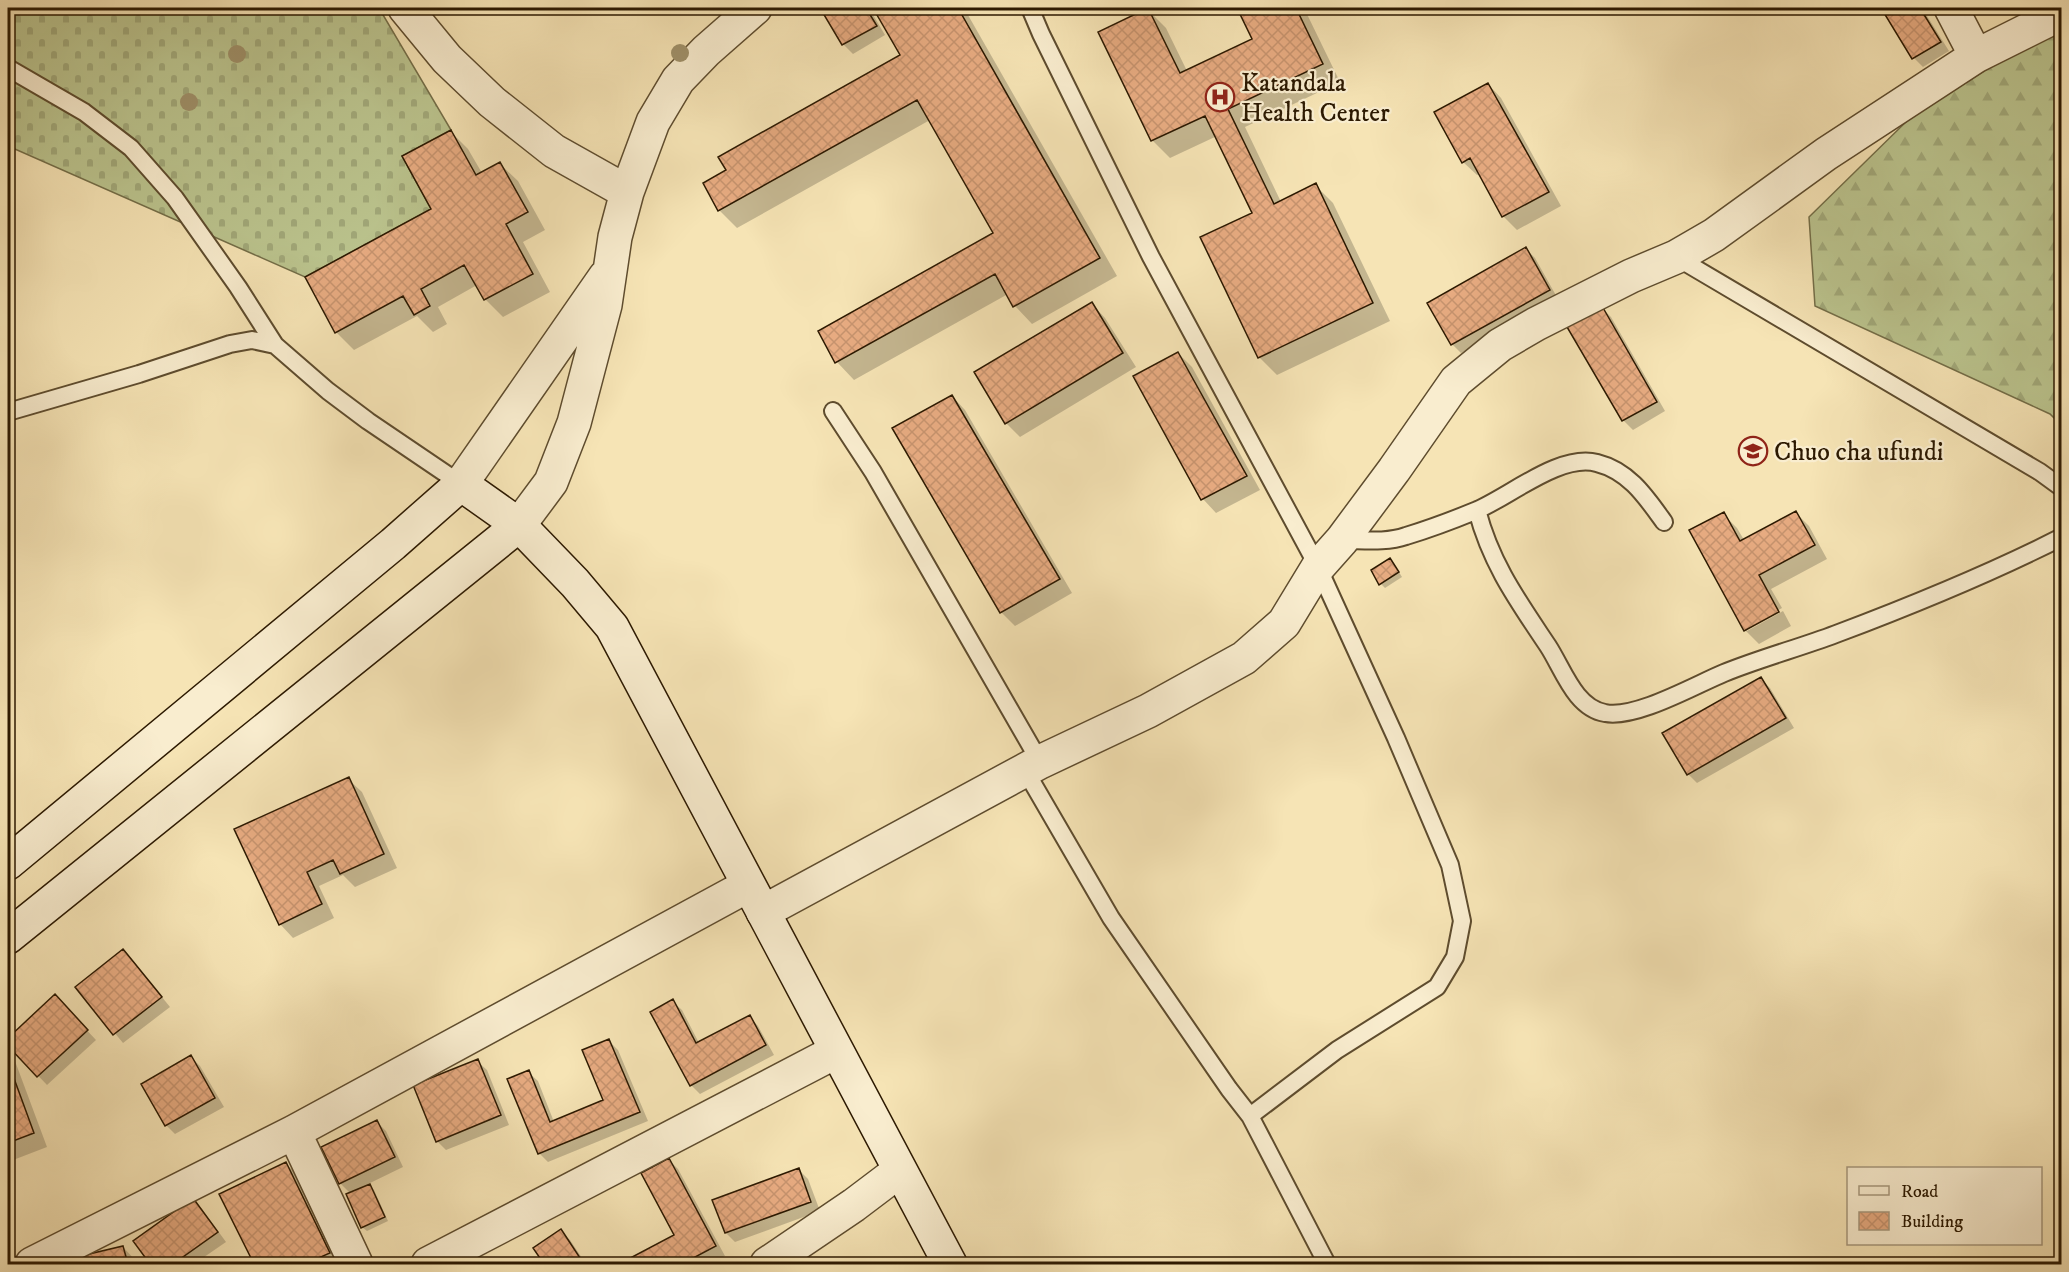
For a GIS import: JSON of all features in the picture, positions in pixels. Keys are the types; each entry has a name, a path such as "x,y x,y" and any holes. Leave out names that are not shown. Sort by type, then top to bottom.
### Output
{"street":[{"path":"405,8 447,59 492,102 554,151 627,192"},
{"path":"8,937 519,525 551,482 574,423 605,305 615,237 627,192 653,122 678,80 706,51 755,8"},
{"path":"1951,8 1976,56"},
{"path":"32,1264 755,899 1148,711 1244,658 1284,623 1318,567 1342,540 1394,470 1456,381 1500,345 1536,324 1631,276 1676,257 1714,235 1826,154 1976,56 2061,13"},
{"path":"8,863 393,544 461,484 610,271"},
{"path":"461,484 519,525 575,583 612,627 950,1264"},
{"path":"428,1264 836,1052"},
{"path":"294,1132 357,1264"},
{"path":"767,1264 899,1171"}],"lane":[{"path":"1030,8 1151,257 1318,567 1396,738 1450,865 1462,921 1455,957 1437,987 1336,1050 1250,1116"},
{"path":"8,68 84,112 131,148 187,214 275,345 328,391 368,421 461,484"},
{"path":"1676,257 2040,472 2061,488"},
{"path":"8,412 139,374 230,344 252,340 275,345"},
{"path":"833,411 873,472 1033,766 1111,918 1250,1116 1327,1264"},
{"path":"1342,540 1386,540 1405,537 1477,510 1537,476 1572,463 1596,462 1620,473 1639,487 1664,522"},
{"path":"1477,510 1483,535 1519,604 1586,706 1605,713 1625,713 1663,700 1725,672 1837,634 2007,565 2061,537"}],"green space":[{"path":"8,8 379,8 451,130 402,156 431,209 305,277 8,146"},
{"path":"2061,30 2061,425 2050,414 1815,306 1809,217 1913,115 1989,68"}],"building":[{"path":"820,8 866,8 877,26 842,45"},
{"path":"873,8 958,8 1100,258 1013,307 995,274 835,363 818,331 993,233 917,100 718,211 703,183 726,170 718,157 900,55"},
{"path":"1148,8 1180,73 1252,39 1237,8 1296,8 1323,64 1228,109 1274,204 1316,183 1373,303 1258,358 1200,237 1252,213 1205,116 1151,141 1098,32"},
{"path":"1881,8 1920,8 1941,42 1912,59"},
{"path":"1488,83 1549,192 1502,217 1470,158 1462,163 1434,112"},
{"path":"451,130 476,175 500,162 528,212 506,224 533,274 484,300 464,265 421,289 430,306 414,315 403,296 335,333 305,277 431,209 402,156"},
{"path":"1526,247 1550,290 1451,345 1427,303"},
{"path":"1092,302 1123,353 1005,424 974,372"},
{"path":"1602,306 1657,402 1622,421 1567,327"},
{"path":"1178,352 1247,476 1201,500 1133,376"},
{"path":"952,395 1060,579 1000,613 892,428"},
{"path":"1796,511 1815,545 1759,575 1779,612 1744,631 1689,530 1724,512 1740,541"},
{"path":"1390,558 1399,572 1379,585 1371,570"},
{"path":"1761,677 1786,718 1687,775 1662,733"},
{"path":"349,777 384,854 340,874 333,860 307,872 322,904 279,925 234,829"},
{"path":"123,949 162,997 113,1035 75,987"},
{"path":"55,994 88,1030 37,1077 8,1046 8,1038"},
{"path":"673,999 696,1043 750,1015 766,1045 690,1086 650,1012"},
{"path":"609,1039 640,1112 538,1154 507,1079 529,1070 550,1122 603,1100 582,1050"},
{"path":"191,1055 215,1098 165,1126 141,1084"},
{"path":"478,1059 501,1115 436,1142 413,1085"},
{"path":"8,1062 34,1133 8,1143"},
{"path":"377,1120 395,1157 339,1184 321,1147"},
{"path":"669,1158 716,1246 682,1264 619,1264 674,1235 641,1173"},
{"path":"286,1162 330,1253 305,1264 254,1264 219,1194"},
{"path":"799,1168 811,1202 725,1233 712,1200"},
{"path":"370,1184 385,1217 361,1228 346,1194"},
{"path":"193,1198 218,1232 173,1264 150,1264 133,1241"},
{"path":"561,1229 584,1264 544,1264 533,1248"},
{"path":"123,1246 128,1264 47,1264"}],"place":[{"name":"Katandala Health Center","path":"1220,97"},
{"name":"Chuo cha ufundi","path":"1753,451"}]}
